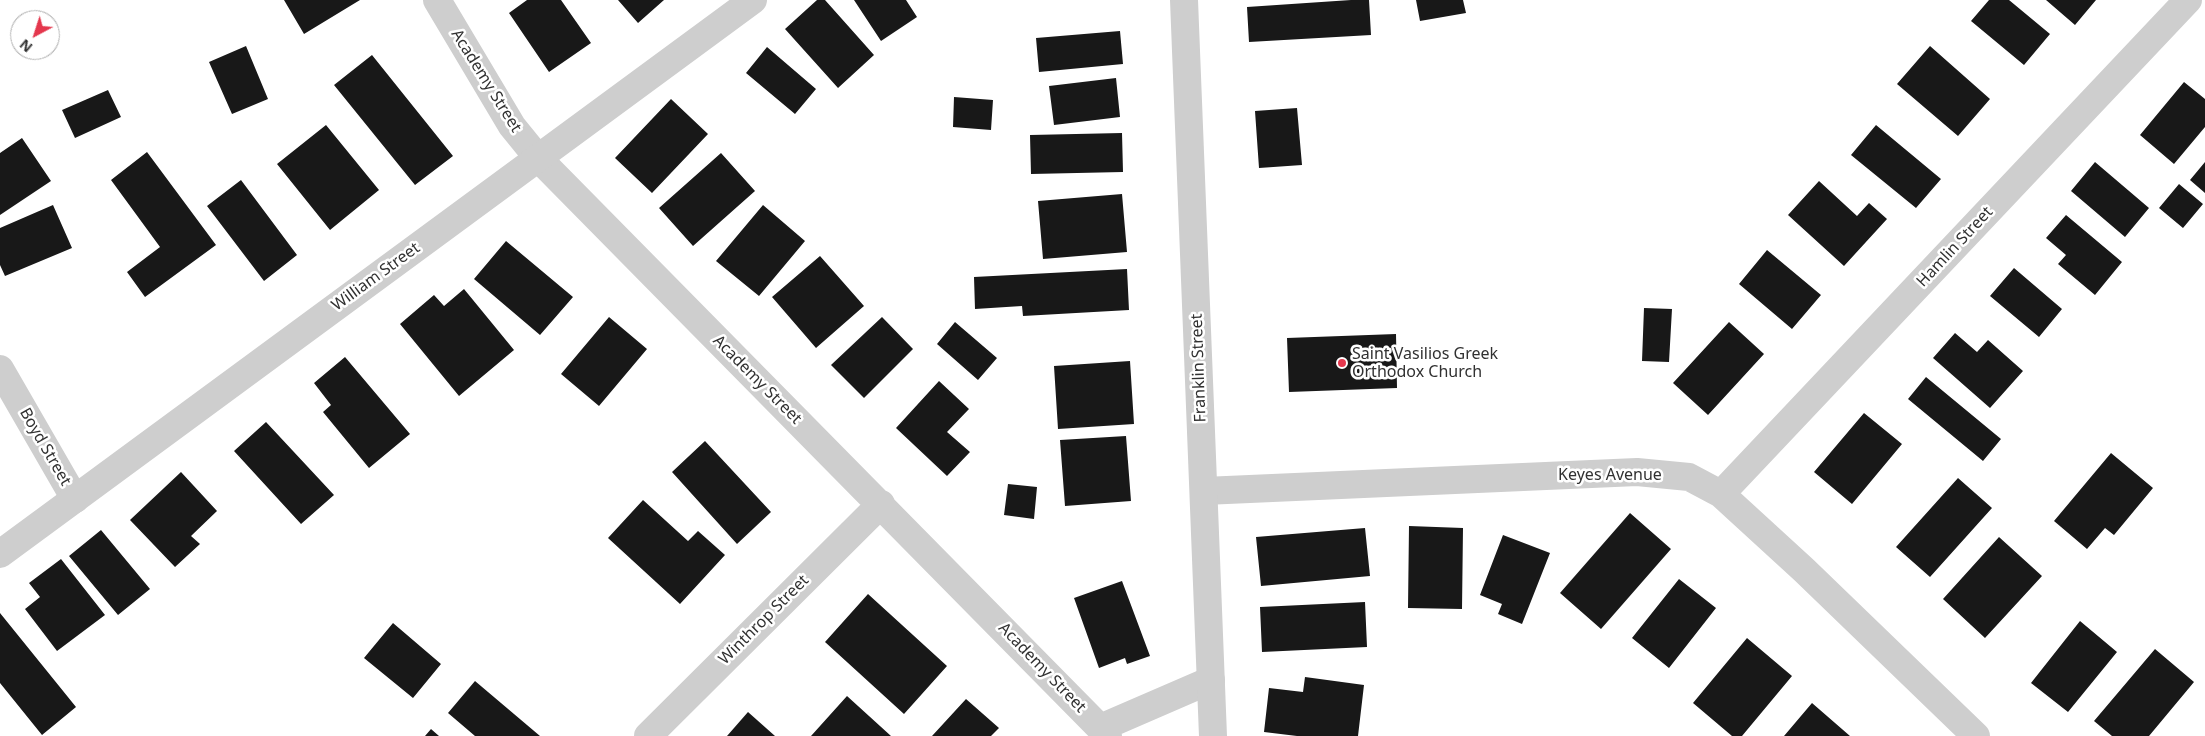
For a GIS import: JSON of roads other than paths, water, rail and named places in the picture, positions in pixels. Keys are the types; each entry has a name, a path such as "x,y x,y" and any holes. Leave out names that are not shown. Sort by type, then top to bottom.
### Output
{"street":[{"name":"Academy Street","path":"437,0 512,126 538,158 1104,732"},
{"name":"William Street","path":"0,554 752,0"},
{"name":"Franklin Street","path":"1184,0 1213,736"},
{"name":"Hamlin Street","path":"1721,494 2188,0"},
{"name":"Boyd Street","path":"0,369 75,499"},
{"name":"Keyes Avenue","path":"1204,491 1637,472 1689,477 1721,494 1804,570 1976,736"},
{"name":"Winthrop Street","path":"648,736 881,504"},
{"path":"1104,732 1211,680"}],"place":[{"name":"Saint Vasilios Greek Orthodox Church","path":"1342,363"}]}
